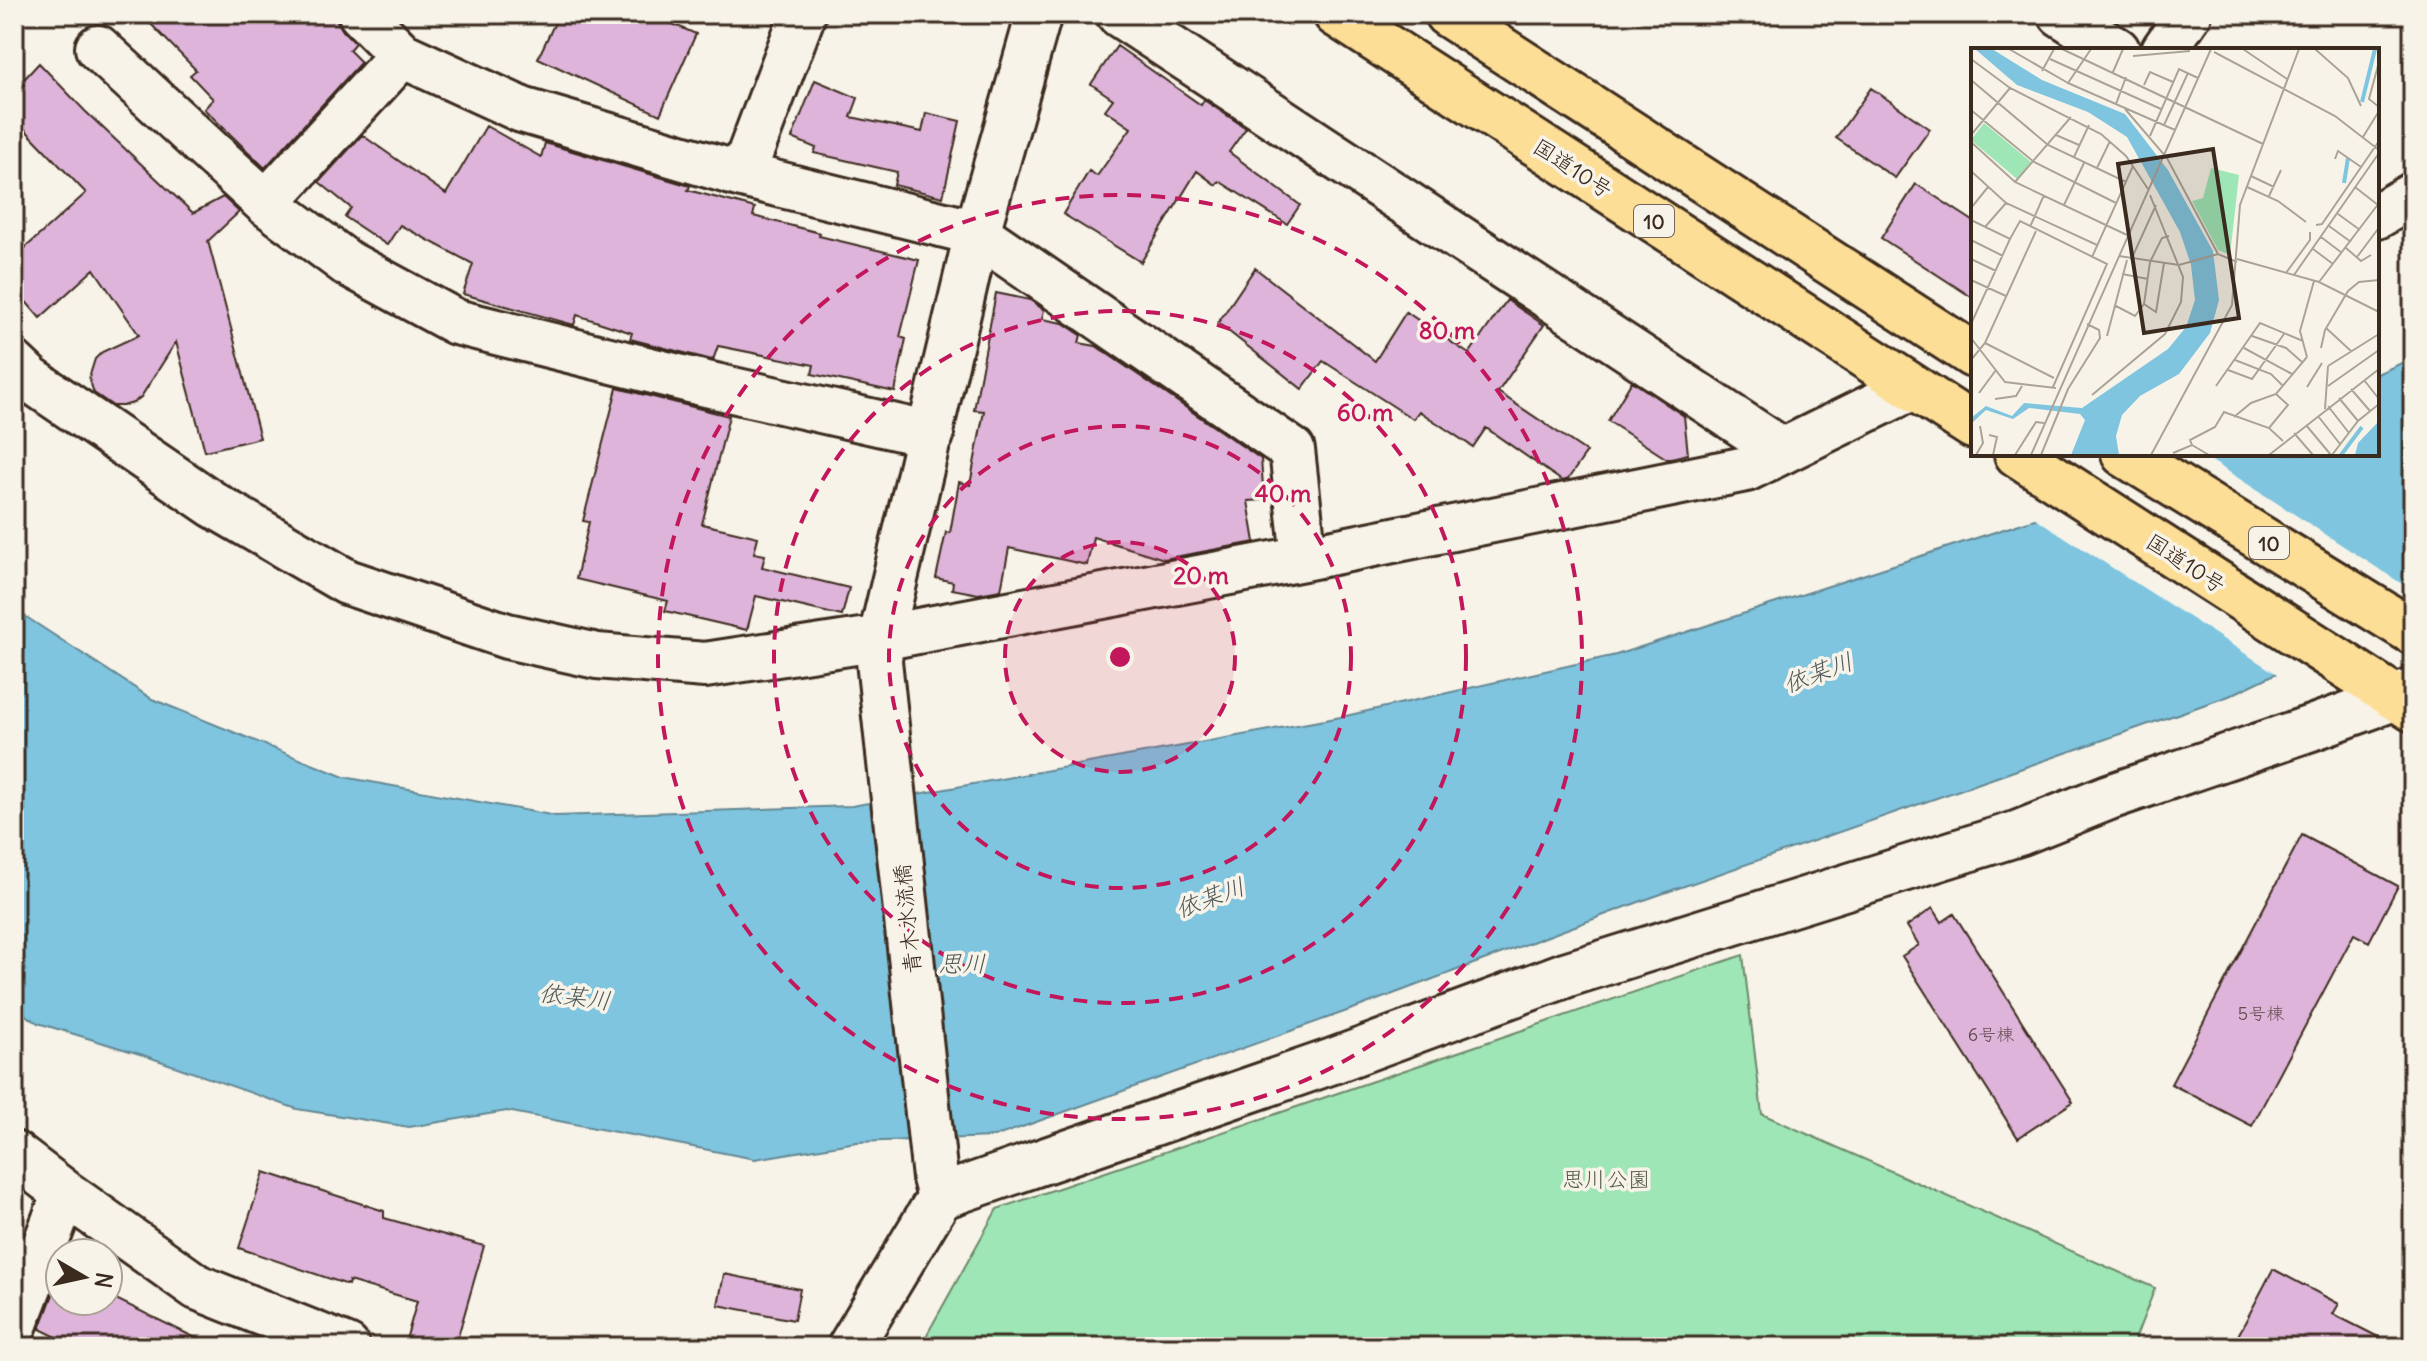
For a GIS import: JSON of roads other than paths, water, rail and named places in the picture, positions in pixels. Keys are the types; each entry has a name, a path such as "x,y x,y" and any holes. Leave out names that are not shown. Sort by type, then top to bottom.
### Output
{"highway":[{"path":"1447,14 1971,354"},
{"name":"国道10号","path":"1362,21 1911,388 1971,425"},
{"name":"国道10号","path":"2020,456 2354,672 2408,699"},
{"name":"10","path":"2127,456 2413,632"}],"street":[{"path":"361,14 402,55 522,110 742,175 977,233 1292,450 1304,558"},
{"path":"742,175 803,14"},
{"path":"880,649 977,233 1039,14"},
{"path":"1119,14 1783,451"},
{"path":"2061,14 2114,48"},
{"path":"2165,48 2189,14"},
{"path":"98,48 266,203 347,263 456,322 702,383 931,435"},
{"path":"266,203 402,55"},
{"path":"2379,215 2413,195"},
{"path":"14,364 31,380 214,505 347,582 507,636 597,656 705,665 880,649 1304,558 1746,469 1911,388"},
{"name":"青木水流橋","path":"880,649 938,1187"},
{"path":"850,1347 938,1187 1330,1062 1568,974 2019,833 2109,797 2408,699"},
{"path":"14,1154 197,1287 347,1347"},
{"path":"14,1326 65,1193"}],"water":[{"name":"思川","path":"2413,358 2413,608 2229,696 1647,899 1361,1006 994,1137 857,1142 755,1159 507,1111 409,1127 297,1109 143,1055 38,1023 14,1008 14,609 152,699 344,777 556,816 852,806 1341,717 1616,655 2112,494 2197,456 2379,456 2379,373"}],"water label":[{"name":"依某川","path":"1818,672"},
{"name":"依某川","path":"1210,897"},
{"name":"依某川","path":"575,996"}],"park label":[{"name":"思川公園","path":"1606,1179"}]}
